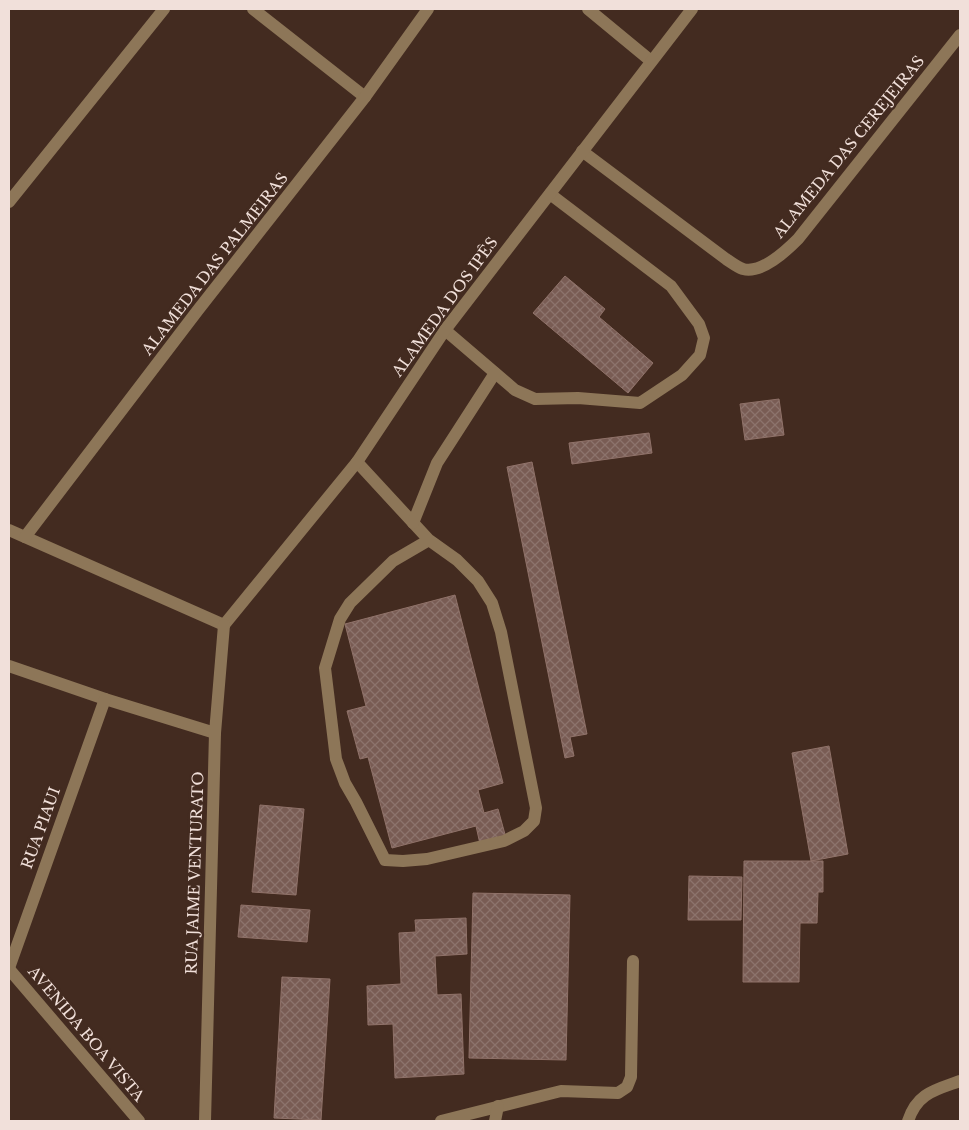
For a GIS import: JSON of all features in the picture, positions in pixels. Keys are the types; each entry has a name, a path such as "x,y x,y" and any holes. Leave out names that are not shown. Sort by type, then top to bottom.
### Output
{"street":[{"path":"9,202 164,9"},
{"path":"253,9 365,97"},
{"name":"ALAMEDA DAS PALMEIRAS","path":"25,537 198,310 365,97 428,9"},
{"path":"588,9 651,61"},
{"name":"ALAMEDA DOS IPÊS","path":"224,625 357,462 444,330 692,9"},
{"name":"ALAMEDA DAS CEREJEIRAS","path":"582,151 726,259 744,269 760,267 779,257 798,239 960,35"},
{"path":"444,330 515,390 535,399 578,398 640,403 682,375 700,355 704,338 699,324 671,286 550,194"},
{"path":"413,523 437,464 495,373"},
{"path":"357,462 429,540 457,560 478,582 492,603 501,632 536,808 534,820 524,831 504,841 427,859 404,862 386,860 345,783 336,759 325,668 340,619 350,603 394,561 429,540"},
{"path":"9,530 224,625"},
{"name":"RUA JAIME VENTURATO","path":"205,1121 215,733 224,625"},
{"path":"9,666 104,699 215,733"},
{"name":"RUA PIAUI","path":"9,968 104,699"},
{"path":"441,1121 561,1091 618,1092 627,1087 631,1077 633,961"},
{"name":"AVENIDA BOA VISTA","path":"9,968 139,1121"},
{"path":"908,1121 912,1110 927,1093 960,1081"},
{"path":"495,1121 498,1106"}],"building":[{"path":"565,276 605,309 599,317 653,363 628,393 533,313"},
{"path":"779,399 784,435 745,440 740,404"},
{"path":"649,433 652,453 572,464 569,443"},
{"path":"532,462 587,734 570,737 574,756 565,758 507,467"},
{"path":"455,595 503,783 478,790 484,813 498,809 506,838 480,844 476,826 392,848 368,757 360,759 347,711 366,706 345,624"},
{"path":"829,746 848,854 811,861 792,753"},
{"path":"260,805 304,809 296,895 252,892"},
{"path":"744,861 823,861 823,892 818,892 817,923 800,923 799,982 743,982"},
{"path":"689,876 742,877 741,920 688,920"},
{"path":"473,893 570,895 566,1060 469,1058"},
{"path":"241,905 310,910 307,942 238,937"},
{"path":"466,918 467,954 435,956 437,995 461,994 464,1074 395,1078 393,1024 368,1025 367,986 401,984 399,933 416,932 415,920"},
{"path":"282,977 330,979 321,1120 274,1118"}]}
